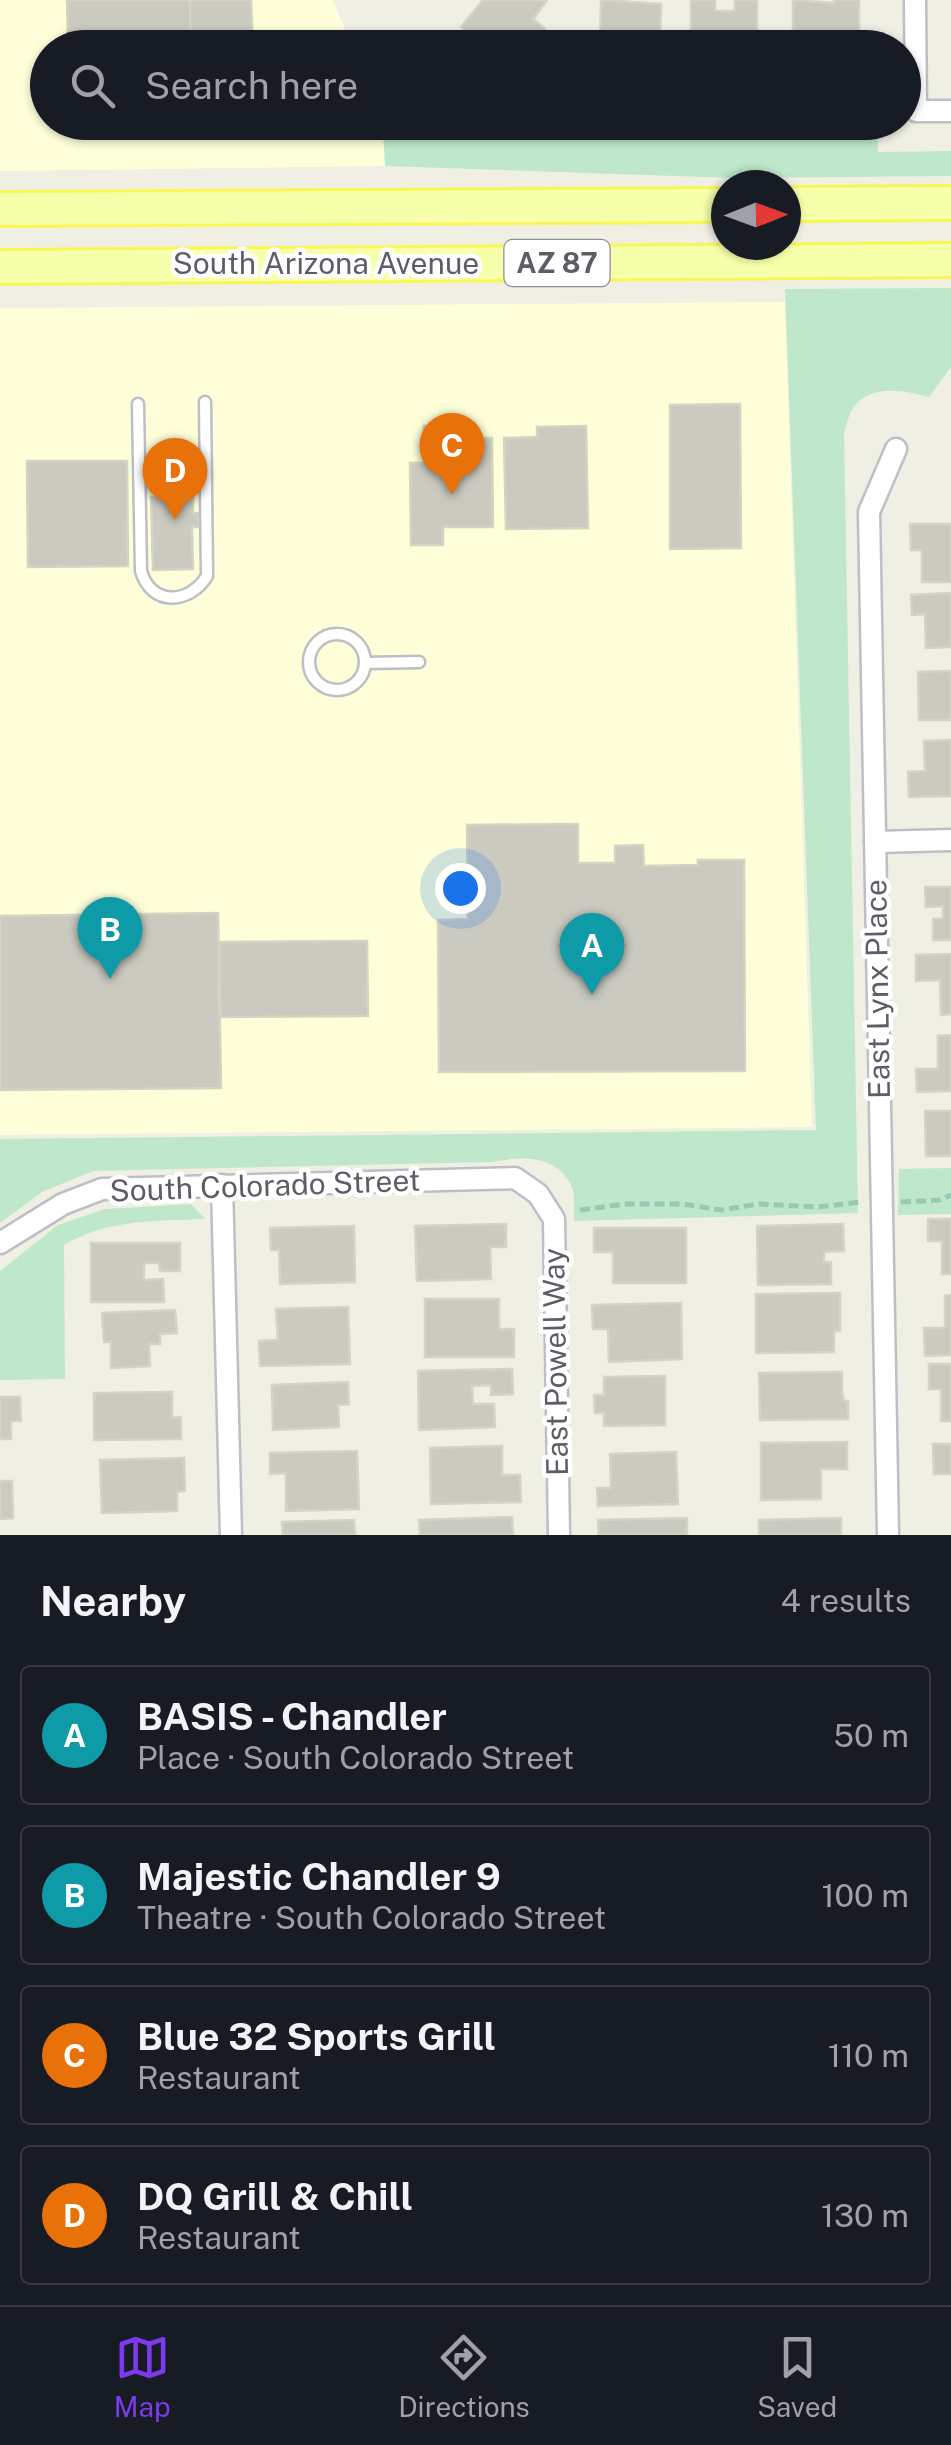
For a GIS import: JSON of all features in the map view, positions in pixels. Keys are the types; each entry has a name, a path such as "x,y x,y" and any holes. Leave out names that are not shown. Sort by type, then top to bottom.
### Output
{"main road":[{"path":"801,204 951,203"},
{"name":"South Arizona Avenue","path":"0,209 711,205"},
{"name":"South Arizona Avenue","path":"0,266 951,260"}],"street":[{"path":"915,0 915,30"},
{"path":"921,111 951,111"},
{"name":"East Lynx Place","path":"888,1535 869,512 896,449"},
{"path":"875,842 951,840"},
{"name":"South Colorado Street","path":"0,1244 63,1204 102,1189 516,1178 538,1194"},
{"path":"222,1186 231,1535"},
{"name":"East Powell Way","path":"538,1194 554,1219 558,1535"}],"lane":[{"path":"138,404 141,571 145,585 156,595 184,597 199,589 207,576 205,402"},
{"path":"335,634 345,635 360,646 365,663 358,682 338,691 317,682 309,657 318,641 335,634"},
{"path":"365,663 419,662"}],"path":[{"path":"901,1202 940,1200 951,1194"},
{"path":"580,1210 625,1204 683,1204 721,1210 758,1204 819,1207 862,1202"}],"shaded area":[{"path":"0,0 333,0 345,30 30,30 30,140 383,140 385,166 0,171"},
{"path":"384,140 878,140 878,152 951,151 951,176 801,177 801,170 711,170 711,177 385,166"},
{"path":"951,288 951,367 929,397 888,391 859,401 844,434 858,1213 574,1221 573,1191 565,1176 548,1163 515,1159 93,1171 42,1192 0,1223 0,1139 816,1130 785,289"},
{"path":"785,302 812,1127 0,1135 0,308"},
{"path":"951,1168 951,1214 898,1215 899,1169"},
{"path":"191,1204 205,1219 115,1226 64,1245 65,1379 0,1380 0,1271 58,1225 105,1209"}],"building":[{"path":"67,0 190,0 191,30 68,30"},
{"path":"190,0 251,0 252,30 191,30"},
{"path":"483,0 547,0 533,19 544,30 461,27"},
{"path":"601,0 661,4 660,30 600,30"},
{"path":"691,0 715,0 715,11 735,11 735,0 757,0 757,30 691,30"},
{"path":"793,0 859,0 859,30 793,30"},
{"path":"740,404 741,548 670,549 670,405"},
{"path":"424,426 447,426 447,438 492,438 493,527 443,527 443,545 411,545 410,463 424,463"},
{"path":"586,426 588,528 506,529 504,438 537,437 537,427"},
{"path":"27,461 127,461 128,566 28,567"},
{"path":"157,470 192,470 193,513 199,513 199,527 192,527 193,569 153,570 151,497 158,497"},
{"path":"910,524 951,524 951,582 922,582 922,550 911,550"},
{"path":"951,593 951,647 926,648 925,614 912,615 911,595"},
{"path":"951,671 951,720 919,720 918,672"},
{"path":"951,740 951,796 909,797 908,772 925,771 924,741"},
{"path":"578,824 578,863 615,863 615,846 643,845 644,866 744,860 745,1071 439,1072 438,920 468,919 467,825"},
{"path":"925,887 951,887 951,940 933,940 933,919 943,919 943,906 926,907"},
{"path":"218,913 221,1088 0,1090 0,916"},
{"path":"367,941 368,1016 220,1017 219,942"},
{"path":"951,954 951,1014 941,1015 940,980 916,981 916,955"},
{"path":"951,1035 951,1091 917,1092 916,1069 938,1069 938,1036"},
{"path":"925,1111 951,1111 951,1156 926,1156"},
{"path":"928,1219 951,1219 951,1274 942,1274 942,1241 928,1241"},
{"path":"506,1224 506,1247 490,1247 491,1279 417,1281 415,1226"},
{"path":"843,1224 844,1251 824,1252 824,1262 831,1262 831,1284 758,1285 757,1226"},
{"path":"354,1226 355,1282 280,1284 279,1250 271,1250 270,1228"},
{"path":"594,1228 686,1228 686,1283 613,1283 613,1252 594,1252"},
{"path":"91,1243 180,1243 180,1271 160,1271 159,1263 144,1263 144,1280 163,1279 164,1302 91,1302"},
{"path":"840,1293 840,1331 834,1331 834,1352 756,1353 756,1294"},
{"path":"951,1295 951,1355 925,1356 924,1328 945,1328 945,1296"},
{"path":"425,1299 499,1299 499,1329 514,1329 514,1357 425,1357"},
{"path":"681,1303 682,1359 609,1362 608,1329 593,1329 592,1305"},
{"path":"348,1307 350,1364 260,1366 259,1341 278,1340 276,1309"},
{"path":"175,1310 177,1333 160,1334 160,1344 149,1344 150,1366 111,1368 111,1342 104,1342 102,1313"},
{"path":"929,1364 951,1364 951,1421 941,1421 941,1389 929,1389"},
{"path":"512,1369 513,1394 491,1395 491,1385 472,1386 473,1404 494,1404 495,1427 419,1430 418,1371"},
{"path":"842,1372 848,1419 760,1420 759,1373"},
{"path":"665,1376 665,1425 604,1426 604,1413 595,1413 594,1395 604,1395 604,1377"},
{"path":"348,1382 349,1404 338,1405 339,1427 273,1430 272,1385"},
{"path":"172,1392 172,1418 181,1417 181,1439 94,1440 94,1393"},
{"path":"0,1397 20,1397 21,1421 11,1421 11,1439 0,1439"},
{"path":"847,1442 847,1469 821,1469 821,1499 761,1500 761,1443"},
{"path":"933,1444 951,1444 951,1474 934,1474"},
{"path":"502,1446 502,1475 520,1475 521,1502 431,1504 430,1448"},
{"path":"357,1451 359,1509 286,1511 286,1473 270,1474 270,1453"},
{"path":"676,1452 678,1504 598,1506 597,1488 611,1488 610,1454"},
{"path":"184,1458 185,1491 177,1492 177,1511 102,1513 100,1460"},
{"path":"0,1481 12,1481 13,1518 0,1519"},
{"path":"512,1517 513,1535 420,1535 419,1520"},
{"path":"687,1518 687,1535 599,1535 598,1520"},
{"path":"841,1518 841,1535 759,1535 759,1520"},
{"path":"354,1520 355,1535 283,1535 282,1522"}],"place":[{"name":"Blue 32 Sports Grill","path":"452,495"},
{"name":"DQ Grill & Chill","path":"175,520"},
{"name":"Majestic Chandler 9","path":"110,979"},
{"name":"BASIS - Chandler","path":"592,995"}]}
